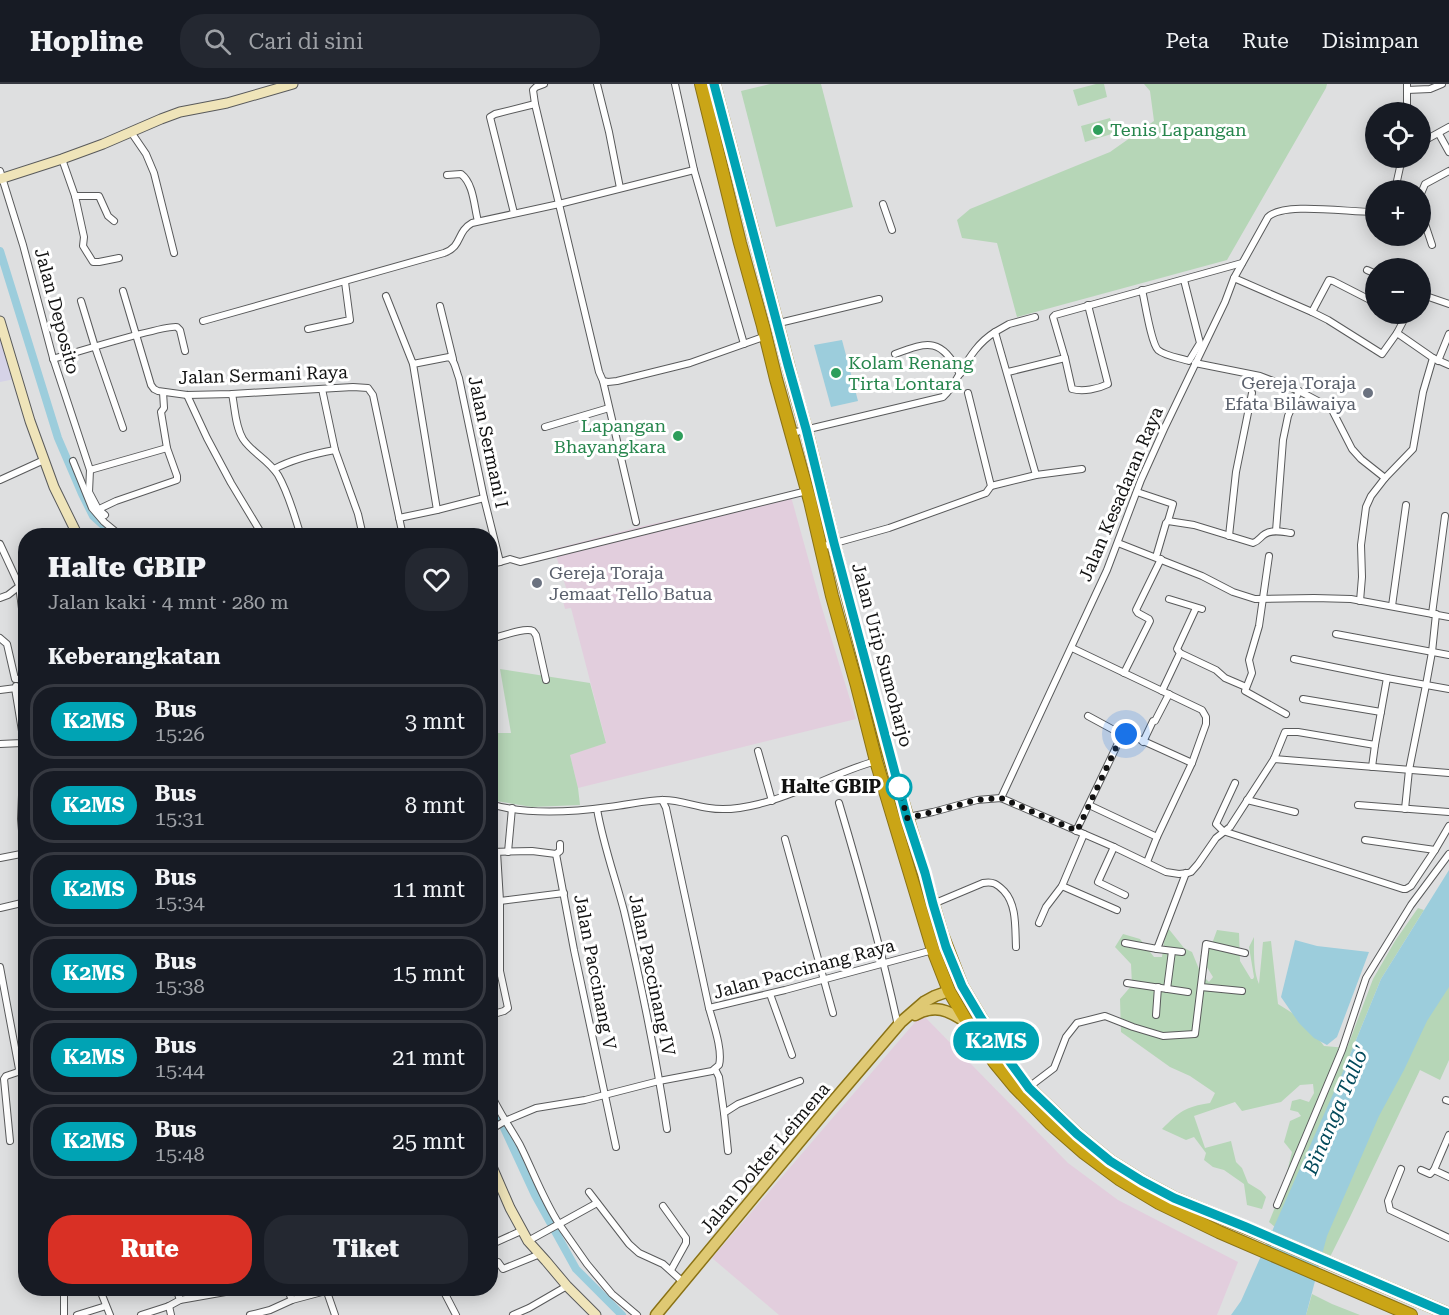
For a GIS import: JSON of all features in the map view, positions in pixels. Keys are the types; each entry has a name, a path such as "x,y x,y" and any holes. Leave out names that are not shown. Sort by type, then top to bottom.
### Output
{"highway":[{"name":"Jalan Urip Sumoharjo","path":"701,84 740,243 765,331 876,761 933,950 949,990 968,1024 1014,1086 1051,1124 1119,1179 1159,1203 1258,1249 1411,1315"},
{"name":"Jalan Urip Sumoharjo","path":"714,84 907,818 946,947 962,986 981,1018 1029,1088 1077,1134 1110,1161 1174,1198 1449,1314"},
{"path":"722,170 735,166"},
{"path":"842,633 856,629"},
{"path":"857,686 871,683"},
{"path":"933,950 946,947"},
{"path":"949,990 962,986"},
{"path":"968,1024 981,1018"}],"main road":[{"path":"1,176 62,159 180,112 227,103 292,84"},
{"path":"0,321 30,421 54,487 74,528"},
{"name":"Jalan Dokter Leimena","path":"656,1315 900,1024 924,1002 949,990"},
{"name":"Jalan Dokter Leimena","path":"900,1024 927,1009 936,1008 954,1014 968,1024"},
{"path":"498,1182 528,1241 596,1315"},
{"path":"663,1315 669,1300"}],"street":[{"path":"543,84 533,90 535,104 636,522"},
{"path":"597,84 620,188"},
{"path":"675,84 694,170 744,344"},
{"path":"1407,87 1430,89 1442,84"},
{"path":"514,213 490,117 535,104"},
{"path":"1431,138 1449,127"},
{"path":"131,132 146,154 154,173 174,253"},
{"path":"1439,134 1449,152"},
{"path":"62,159 75,196 84,237 83,246 90,259 93,262 99,262 119,258"},
{"path":"203,321 450,251 457,244 465,228 478,221 559,204 694,170"},
{"path":"1431,181 1449,171"},
{"path":"447,176 461,174 465,177 469,184 478,221"},
{"name":"Jalan Deposito","path":"1,176 23,245 53,359 88,468 89,492 96,510"},
{"path":"75,196 99,196 108,216 114,221"},
{"path":"884,204 892,230"},
{"name":"Jalan Kesadaran Raya","path":"1001,798 1072,648 1118,543 1137,492 1195,363 1225,302 1234,278 1264,223 1274,212 1315,208 1365,212"},
{"path":"1088,305 1108,384 1075,391 1072,389 1053,317 1055,315 1088,305 1142,290 1243,263"},
{"path":"1234,278 1328,320 1382,354 1402,324"},
{"path":"1142,290 1157,348 1190,361 1200,343 1184,280"},
{"path":"1312,312 1329,280 1365,297"},
{"path":"308,329 350,320 345,282"},
{"path":"123,291 136,336"},
{"path":"386,296 413,364 437,510"},
{"path":"1431,298 1449,304"},
{"path":"603,381 617,381 690,363 744,344 777,323 879,299"},
{"path":"81,302 123,428"},
{"name":"Jalan Sermani I","path":"440,306 451,358 459,378 492,528"},
{"path":"791,433 943,397 949,392 974,349 985,339 1009,324 1035,316"},
{"path":"53,359 177,327 180,330 185,351"},
{"path":"995,332 1036,475"},
{"path":"1397,333 1449,365"},
{"path":"1360,601 1361,545 1365,513 1371,496 1415,445 1423,392 1449,334"},
{"name":"Jalan Sermani Raya","path":"136,336 152,386 163,392 187,395 369,388 401,528"},
{"path":"895,354 921,344 928,344 946,354 960,374"},
{"path":"413,364 451,358"},
{"path":"1008,372 1065,358"},
{"path":"1195,363 1260,376 1299,391 1331,408 1352,450 1385,478"},
{"path":"322,389 334,450 361,528"},
{"path":"1276,531 1282,440 1288,416 1299,391"},
{"path":"96,510 177,480 167,448 161,412 164,408 163,392"},
{"path":"968,393 991,486"},
{"path":"1229,536 1236,472 1252,393"},
{"path":"232,394 238,428 243,439 274,469 285,488 298,528"},
{"path":"187,395 207,438 258,528"},
{"path":"545,428 609,408"},
{"path":"75,470 167,448"},
{"path":"274,469 290,461 334,450"},
{"path":"0,480 44,460"},
{"path":"73,461 75,470 96,510 104,522 112,528"},
{"path":"821,547 889,528 971,499 986,493 991,486 1036,475 1082,469"},
{"path":"500,562 510,559 520,562 807,491"},
{"path":"1124,673 1150,621 1136,610 1158,558 1166,522 1173,504 1137,492"},
{"path":"399,518 484,498"},
{"path":"1392,606 1406,505"},
{"path":"96,510 105,515"},
{"path":"1406,809 1409,770 1432,652 1445,516"},
{"path":"1168,521 1194,525 1253,543 1267,533 1276,531 1291,533"},
{"path":"1118,543 1203,576 1242,596 1255,599 1352,599 1449,617"},
{"path":"0,544 18,576"},
{"name":"Jalan Sermani I","path":"498,554 500,562"},
{"path":"1269,556 1264,600 1256,641 1249,660 1252,673 1245,690 1246,693 1286,714"},
{"path":"0,598 18,586"},
{"path":"1169,599 1199,609 1177,649 1180,653 1246,687"},
{"path":"498,637 521,631 534,632 546,680"},
{"path":"1336,634 1449,655"},
{"path":"0,638 7,644 18,702"},
{"path":"1072,648 1202,710 1207,719 1192,763 1147,862"},
{"path":"1143,742 1155,721 1180,653"},
{"path":"1294,659 1449,689"},
{"path":"1372,767 1387,678"},
{"path":"0,690 15,688"},
{"path":"1303,699 1381,712"},
{"path":"1088,716 1123,735 1130,735 1192,763"},
{"path":"907,818 977,800 1001,798 1166,872 1186,873 1195,868 1216,838 1230,827 1274,759 1283,734 1287,731 1376,745"},
{"path":"1077,831 1123,735"},
{"path":"0,744 18,742"},
{"path":"758,751 772,801"},
{"path":"1274,759 1449,772"},
{"path":"498,805 563,812 673,800 724,810 743,808 772,801 876,761"},
{"path":"1235,783 1216,824 1223,831 1405,889 1411,886 1449,826"},
{"path":"662,800 666,808 709,1008"},
{"path":"1247,800 1295,812"},
{"path":"839,803 863,883 900,1024"},
{"path":"1089,805 1157,837"},
{"path":"1358,806 1449,812"},
{"path":"508,852 512,808"},
{"name":"Jalan Paccinang IV","path":"597,809 642,993 667,1129"},
{"path":"1039,923 1046,907 1062,886 1084,834"},
{"path":"785,839 833,1013"},
{"path":"1365,840 1435,850"},
{"path":"498,852 532,851 556,854 560,851 560,844"},
{"path":"1114,847 1098,882 1125,895"},
{"name":"Jalan Paccinang V","path":"556,854 616,1147"},
{"path":"1277,1205 1342,1050 1366,978 1411,905 1449,854"},
{"path":"0,858 18,855"},
{"path":"1157,949 1186,873"},
{"path":"933,904 983,883 997,884 1012,902 1016,947"},
{"path":"1062,886 1117,910"},
{"path":"498,887 500,971 508,1008 498,1013"},
{"path":"500,904 564,893"},
{"path":"0,908 18,904"},
{"path":"1125,943 1182,952"},
{"path":"1029,1088 1054,1068 1066,1037 1077,1023 1105,1016 1163,1036 1195,1034 1206,944 1245,953"},
{"name":"Jalan Paccinang Raya","path":"728,1151 719,1077 715,1069 720,1064 720,1057 709,1008 933,950"},
{"path":"1167,988 1172,951"},
{"path":"0,967 3,997 18,1064"},
{"path":"1127,982 1188,992"},
{"path":"1156,1015 1158,987"},
{"path":"1201,987 1242,991"},
{"path":"770,994 792,1054"},
{"path":"498,1125 536,1108 605,1095 715,1069"},
{"path":"10,1141 4,1079 18,1070"},
{"path":"724,1113 738,1104 800,1081"},
{"path":"498,1110 503,1122 520,1145 550,1210 559,1224 587,1264 612,1294 637,1315"},
{"path":"1421,1170 1430,1174 1434,1170 1449,1135"},
{"path":"1401,1169 1388,1201 1390,1210 1449,1238"},
{"path":"1434,1170 1449,1177"},
{"path":"589,1192 630,1244 639,1252 663,1264 683,1282"},
{"path":"528,1241 597,1203"},
{"path":"663,1206 686,1238 686,1243 670,1270"},
{"path":"498,1241 521,1231"},
{"path":"498,1262 503,1269 540,1254"},
{"path":"513,1315 567,1286"},
{"path":"64,1296 64,1315"},
{"path":"103,1296 110,1315"},
{"path":"179,1296 180,1300"},
{"path":"141,1315 180,1300 203,1296"},
{"path":"290,1296 292,1300"},
{"path":"250,1315 310,1296"},
{"path":"328,1296 335,1315"},
{"path":"448,1296 456,1315"},
{"path":"77,1315 106,1306"},
{"path":"169,1306 171,1315"}],"shaded area":[{"path":"0,333 15,379 0,382"},
{"path":"790,493 856,719 578,788 570,755 606,742 571,608 565,609 562,597 568,594 554,549"},
{"path":"922,1014 1068,1163 1118,1200 1238,1262 1217,1315 779,1315 712,1258"}],"green space":[{"path":"770,84 821,84 853,207 776,227 741,91"},
{"name":"Tenis Lapangan","path":"1104,84 1107,97 1078,106 1073,90"},
{"path":"1144,84 1327,84 1227,260 1017,317 997,243 962,238 957,220 970,209 1110,152 1154,121 1150,91"},
{"name":"Tenis Lapangan","path":"1110,118 1115,133 1085,142 1081,126"},
{"path":"500,669 590,683 606,743 570,755 580,805 532,807 498,801 498,733 511,733"},
{"path":"1418,908 1424,910 1381,979 1345,1067 1333,1114 1283,1234 1269,1222 1283,1188 1292,1152 1284,1142 1290,1121 1301,1116 1298,1112 1290,1110 1292,1101 1300,1099 1309,1102 1314,1093 1313,1084 1300,1085 1281,1102 1242,1111 1235,1102 1194,1116 1205,1148 1231,1141 1236,1162 1242,1168 1248,1183 1266,1197 1262,1209 1247,1205 1244,1184 1204,1160 1206,1153 1194,1137 1186,1140 1162,1129 1183,1111 1210,1103 1215,1093 1190,1076 1170,1067 1121,1032 1120,999 1132,985 1131,964 1115,947 1123,934 1140,939 1154,957 1162,957 1168,928 1184,948 1192,952 1201,974 1209,982 1213,977 1200,956 1213,941 1217,930 1239,933 1240,961 1251,979 1254,977 1249,947 1254,937 1255,967 1259,984 1263,942 1271,941 1278,1004 1305,1021 1324,1046 1347,1048 1373,979"},
{"path":"1449,966 1449,1060 1440,1080 1420,1070 1329,1259 1317,1252 1320,1229"},
{"path":"1312,1294 1332,1304 1360,1315 1306,1315"}],"water":[{"name":"Kolam Renang Tirta Lontara","path":"842,340 858,401 831,407 814,345"},
{"name":"Binanga Tallo'","path":"1449,870 1449,987 1427,1021 1379,1116 1327,1236 1306,1315 1231,1315 1241,1301 1345,1067 1381,979"},
{"path":"1295,940 1317,946 1369,952 1337,1037 1327,1045 1314,1038 1299,1023 1281,997"}],"waterway":[{"path":"0,251 58,438 93,516 106,528"},
{"path":"498,1115 535,1195 576,1269 622,1315"}],"bus line":[{"name":"K2MS","path":"714,84 806,429 888,752 946,947 962,986 981,1018 1029,1088 1077,1134 1110,1161 1174,1198 1449,1314"}],"place":[{"name":"Tenis Lapangan","path":"1098,130"},
{"name":"Kolam Renang Tirta Lontara","path":"836,373"},
{"name":"Gereja Toraja Efata Bilawaiya","path":"1368,393"},
{"name":"Lapangan Bhayangkara","path":"678,436"},
{"name":"Gereja Toraja Jemaat Tello Batua","path":"537,583"},
{"name":"Halte GBIP","path":"899,787"}],"route":[{"path":"899,787 907,818 977,800 1001,798 1077,831 1120,739 1126,734"}]}
